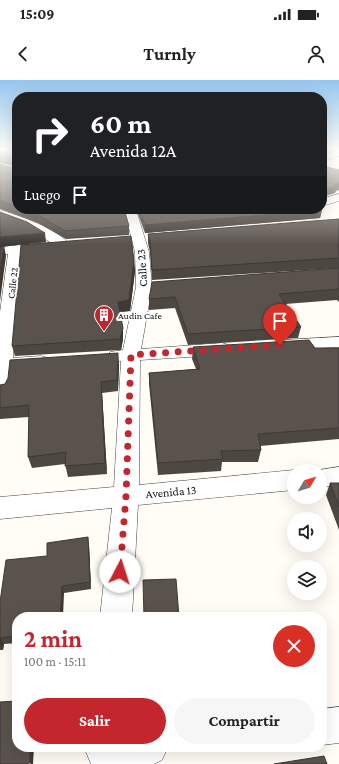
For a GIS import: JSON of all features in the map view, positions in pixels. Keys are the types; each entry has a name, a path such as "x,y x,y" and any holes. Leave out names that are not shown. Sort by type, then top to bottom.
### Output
{"street":[{"path":"327,201 339,197"},
{"path":"0,214 31,224 63,245"},
{"name":"Calle 23","path":"116,612 126,496 131,355 152,287 133,214"},
{"path":"8,250 79,244"},
{"name":"Calle 22","path":"0,389 8,250"},
{"path":"262,347 339,342"},
{"path":"101,357 239,348"},
{"path":"1,365 56,361"},
{"path":"327,477 339,476"},
{"name":"Avenida 13","path":"0,508 287,481"},
{"path":"327,726 339,725"},
{"path":"104,754 117,752"}],"building":[{"path":"0,181 12,181 12,205 0,201"},
{"path":"327,181 339,181 333,184 337,186 327,189"},
{"path":"0,212 27,222 45,233 0,237"},
{"path":"36,214 125,214 129,226 65,231"},
{"path":"141,214 275,214 145,225"},
{"path":"339,219 339,258 152,270 148,234"},
{"path":"131,236 134,261 129,300 118,302 123,328 120,339 12,346 21,245"},
{"path":"4,246 0,273 0,247"},
{"path":"339,268 339,289 279,294 301,327 188,334 175,297 149,299 152,282"},
{"path":"309,340 315,348 339,348 339,428 258,434 261,450 221,451 223,459 158,463 149,373 200,369 193,347"},
{"path":"118,353 117,380 101,382 105,463 65,466 66,452 28,457 29,405 0,408 0,385 5,384 8,378 10,360"},
{"path":"330,483 339,483 339,507"},
{"path":"88,537 90,582 62,586 60,612 12,612 12,637 0,638 0,602 6,560 47,556 47,543"},
{"path":"176,579 179,612 144,612 143,580"},
{"path":"12,701 12,752 30,752 30,763 0,764 0,702"},
{"path":"324,756 327,764 274,764"}],"place":[{"name":"Audin Cafe","path":"104,332"}],"route":[{"path":"120,572 126,496 131,355 280,345"}]}
